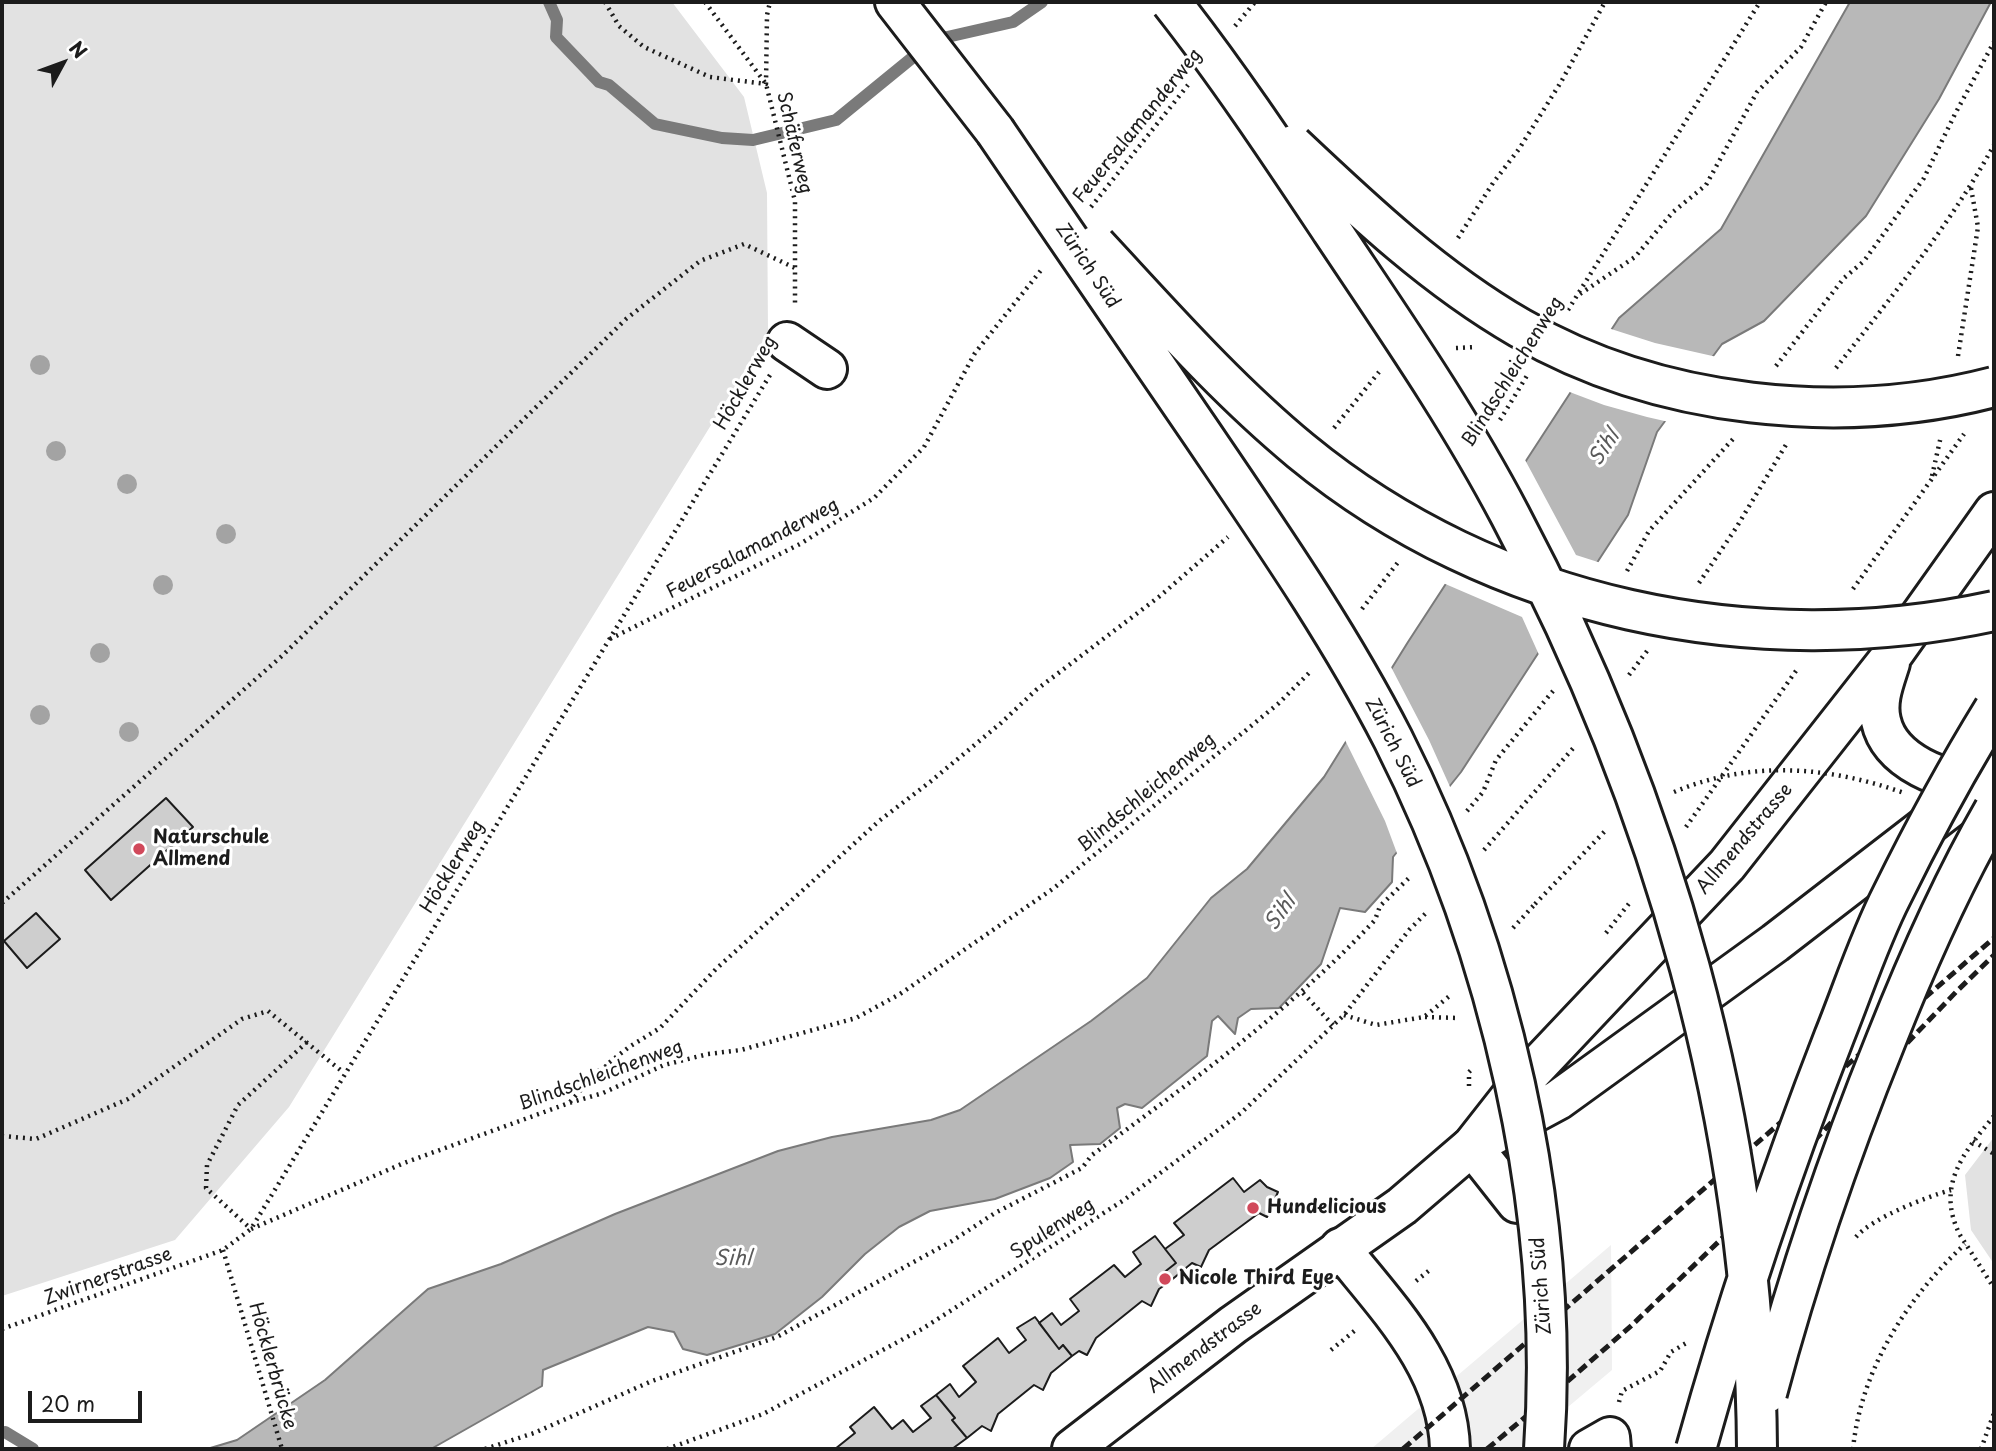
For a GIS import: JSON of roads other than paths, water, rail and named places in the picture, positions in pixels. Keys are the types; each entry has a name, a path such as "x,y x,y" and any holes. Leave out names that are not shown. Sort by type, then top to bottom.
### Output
{"main road":[{"path":"896,2 995,131 1055,202 1203,361 1270,424 1328,472 1417,528 1497,568 1539,585 1606,606 1711,625 1849,631 1921,625 1994,611"},
{"path":"1171,2 1206,74 1392,320 1469,442 1550,593 1620,754 1675,915 1720,1099 1738,1203 1754,1331 1754,1449"},
{"path":"1206,74 1283,135 1396,241 1443,278 1519,328 1550,344 1656,383 1734,400 1768,404 1873,406 1957,396 1994,387"},
{"name":"Zürich Süd","path":"995,131 1290,564 1344,651 1393,739 1436,832 1472,926 1501,1025 1523,1124 1538,1225 1545,1329 1544,1449"},
{"path":"787,342 827,369"},
{"name":"Allmendstrasse","path":"1072,1449 1233,1325 1402,1206 1472,1146 1523,1081 1727,865 1893,654 1994,512"},
{"path":"1754,1449 1783,1333 1859,1106 1990,789 1947,779 1919,766 1904,756 1890,739 1881,722 1880,692 1893,654"},
{"path":"1696,1449 1753,1256 1784,1168 1871,946 1891,897 1965,757 1994,709"},
{"name":"Allmendstrasse","path":"1472,1146 1558,1100 1990,789"},
{"path":"1472,1146 1517,1203"},
{"path":"1340,1248 1403,1325 1419,1350 1438,1387 1446,1413 1450,1449"},
{"path":"1589,1449 1610,1437 1611,1449"}],"water":[{"name":"Sihl","path":"1850,2 1991,2 1939,99 1866,216 1764,321 1722,344 1657,432 1628,515 1461,772 1393,857 1392,882 1365,912 1340,908 1321,964 1279,1008 1251,1009 1238,1018 1235,1034 1218,1016 1212,1021 1207,1056 1142,1108 1125,1104 1117,1108 1120,1128 1100,1144 1070,1145 1073,1162 1050,1178 995,1199 930,1211 899,1227 865,1254 822,1297 775,1334 707,1355 683,1349 674,1332 648,1327 543,1370 542,1386 431,1449 207,1449 237,1440 325,1380 428,1289 501,1264 615,1214 778,1151 832,1137 931,1120 960,1110 1091,1021 1147,978 1211,898 1247,869 1324,777 1408,642 1619,318 1721,229"}],"waterway":[{"path":"549,2 557,20 556,37 599,82 609,85 655,124 722,138 753,140 836,120 934,40 1013,22 1042,2"},
{"path":"5,1432 33,1449"}],"railway":[{"path":"1403,1449 1994,938"},
{"path":"1487,1449 1632,1325 1738,1223 1841,1112 1994,955"}],"place":[{"name":"Naturschule Allmend","path":"139,849"},
{"name":"Hundelicious","path":"1253,1208"},
{"name":"Nicole Third Eye","path":"1165,1279"}]}
